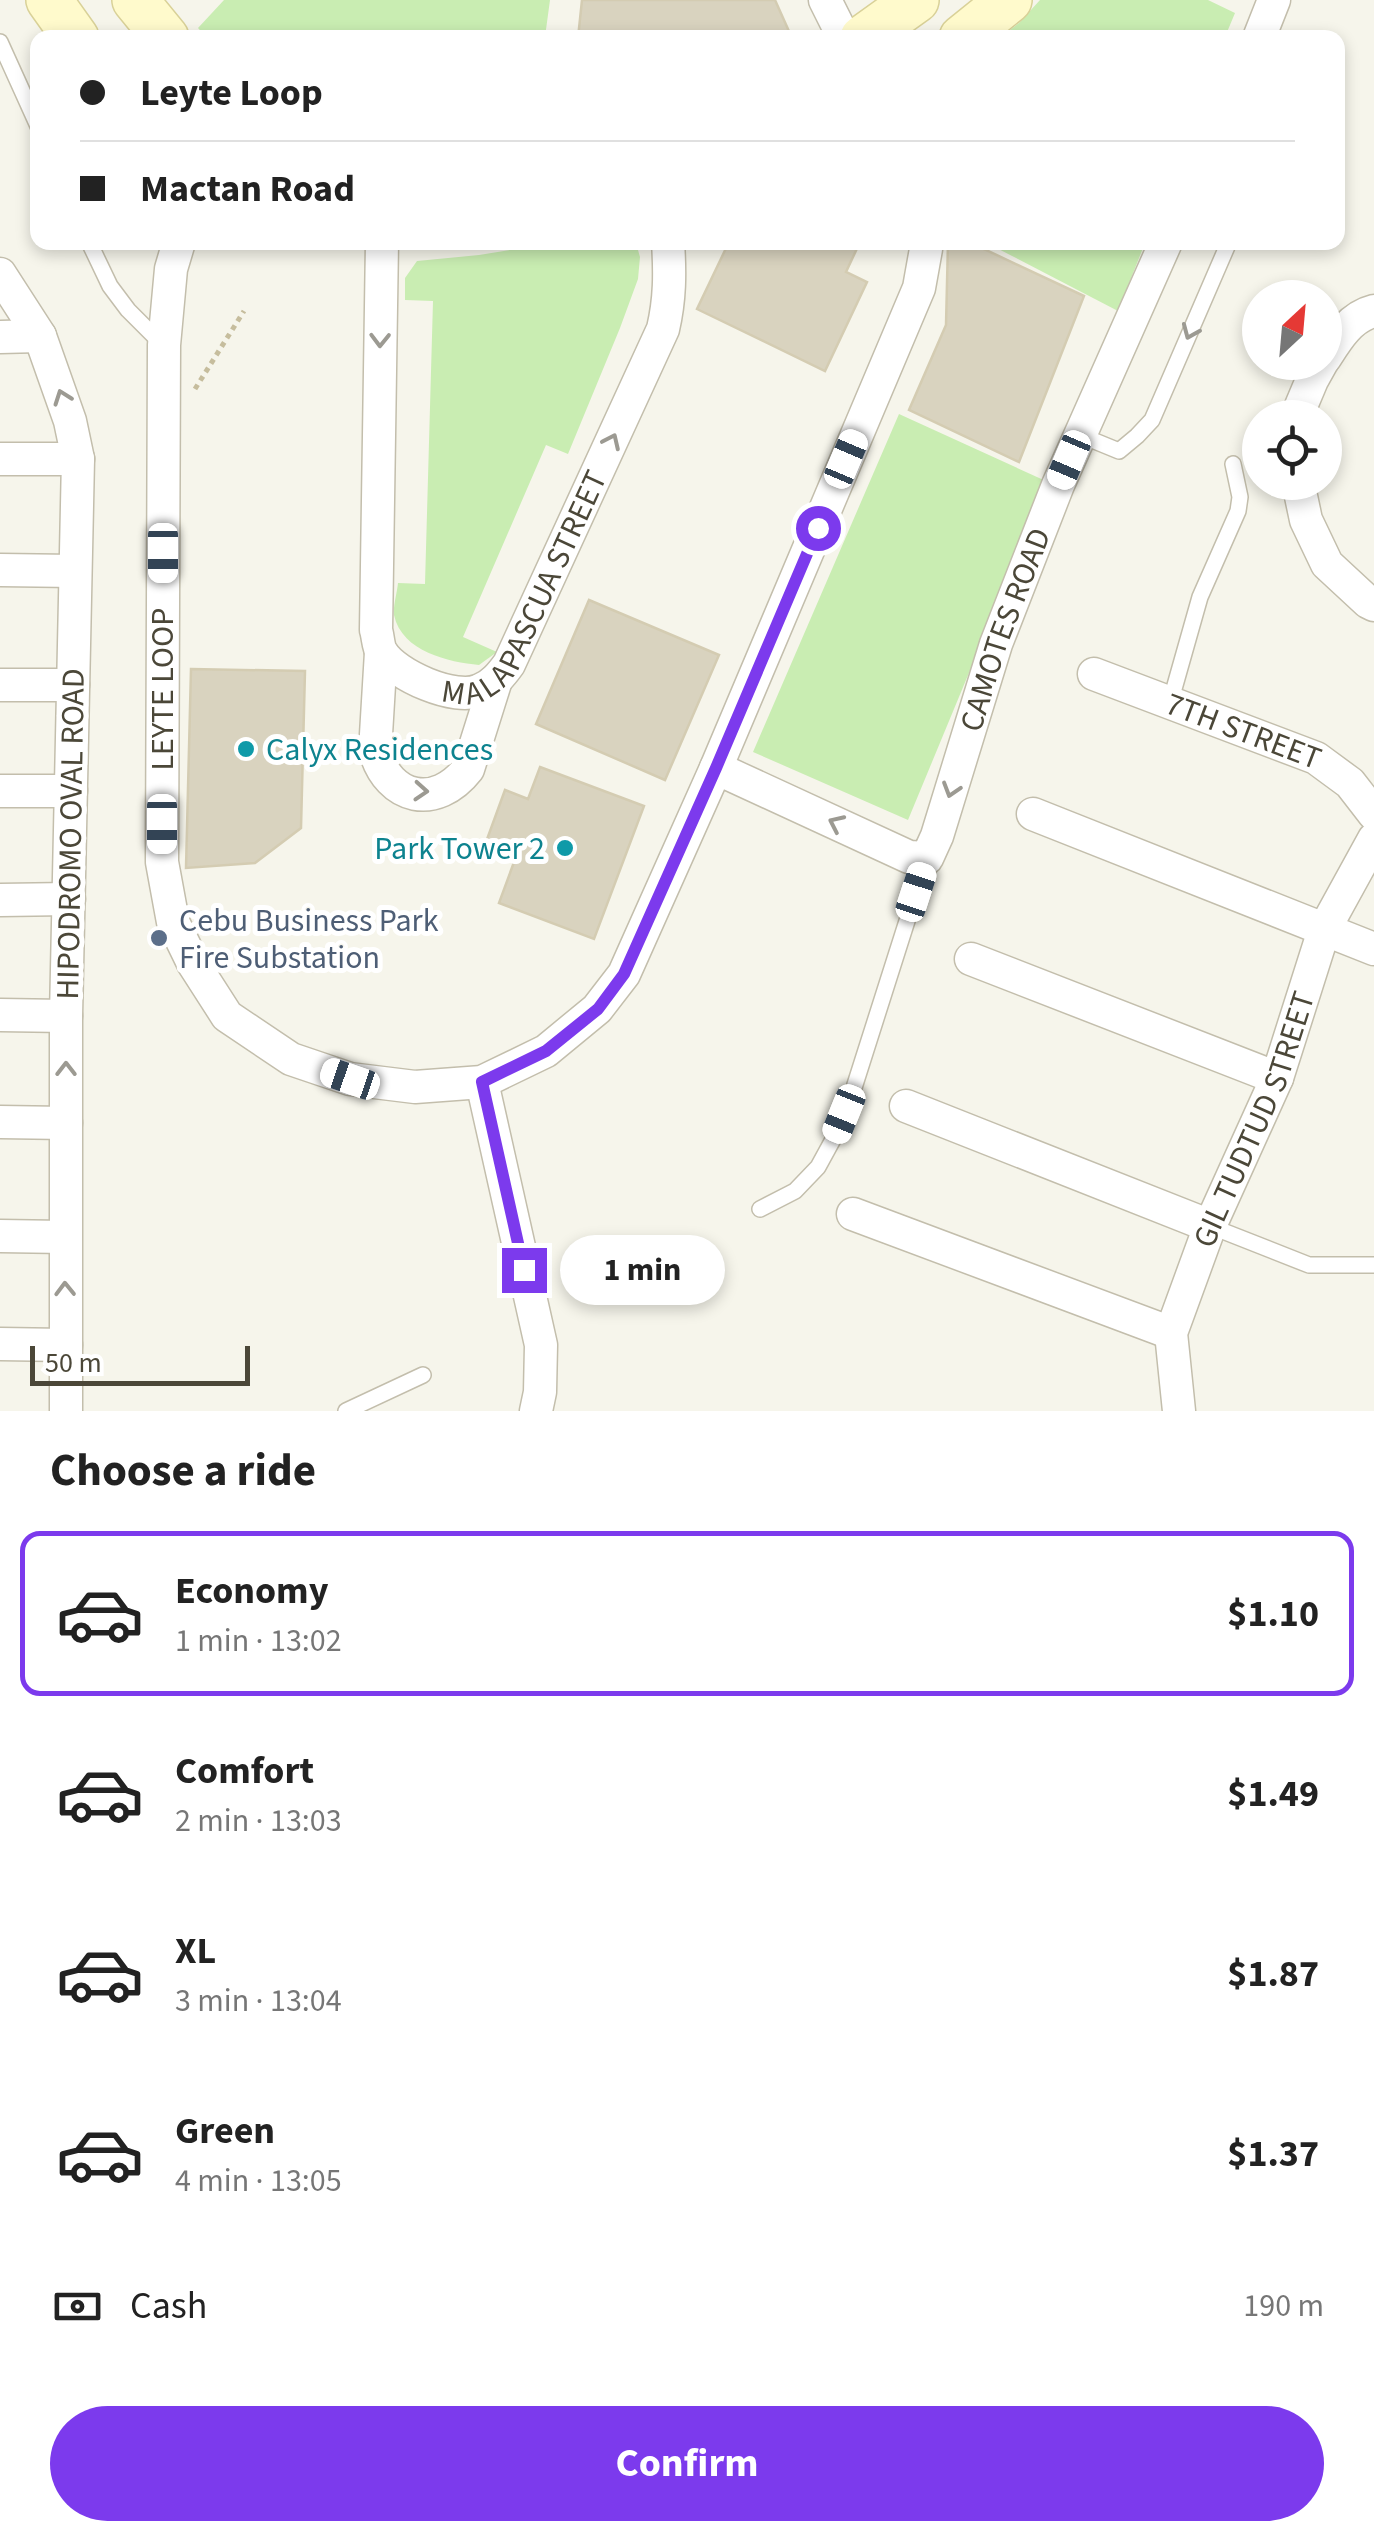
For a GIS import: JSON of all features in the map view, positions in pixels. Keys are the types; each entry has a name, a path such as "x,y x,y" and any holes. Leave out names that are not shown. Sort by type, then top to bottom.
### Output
{"street":[{"path":"49,0 70,30"},
{"path":"136,0 160,30"},
{"path":"825,0 840,30"},
{"path":"874,30 916,0"},
{"path":"972,30 1009,0"},
{"name":"LEYTE LOOP","path":"177,250 171,269 164,345 162,862 173,922 227,1016 291,1059 350,1079 415,1088 482,1082 546,1051 598,1009 624,974 716,768 919,288 926,250"},
{"name":"MALAPASCUA STREET","path":"382,250 376,630 381,652 400,671 453,692 476,693 496,680 509,664 662,329 669,303 669,250"},
{"name":"CAMOTES ROAD","path":"926,858 996,644 1079,435 1162,250"},
{"name":"HIPODROMO OVAL ROAD","path":"0,274 40,336 70,420 78,459 66,1016 66,1411"},
{"path":"1342,331 1374,311"},
{"path":"0,337 40,336"},
{"path":"0,459 78,459"},
{"path":"1302,500 1306,520 1327,564 1374,605"},
{"path":"0,570 75,572"},
{"path":"381,652 374,750 388,779 415,794 446,790 468,769 496,680"},
{"name":"7TH STREET","path":"1094,674 1316,758 1350,784 1374,814"},
{"path":"0,686 73,685"},
{"path":"716,768 909,856 926,858"},
{"path":"0,791 71,790"},
{"path":"1032,814 1374,949"},
{"name":"GIL TUDTUD STREET","path":"1178,1411 1171,1333 1210,1226 1276,1078 1324,930 1374,839"},
{"path":"0,900 69,899"},
{"path":"971,959 1276,1078"},
{"path":"0,1015 66,1016"},
{"path":"482,1082 540,1345 536,1411"},
{"path":"906,1106 1210,1226"},
{"path":"0,1122 66,1123"},
{"path":"853,1214 1171,1333"},
{"path":"0,1236 65,1237"},
{"path":"0,1344 66,1345"}],"lane":[{"path":"0,42 30,108"},
{"path":"94,250 110,286 164,345"},
{"path":"1079,435 1118,451 1152,420 1226,250"},
{"path":"1170,703 1200,597 1238,510 1240,497 1233,464"},
{"name":"CAMOTES ROAD","path":"760,1209 795,1190 818,1167 836,1134 926,858"},
{"path":"1210,1226 1309,1265 1374,1264"},
{"path":"346,1411 423,1375"}],"path":[{"path":"194,390 244,311"}],"green space":[{"path":"224,0 550,0 546,30 198,28"},
{"path":"1040,0 1208,0 1235,13 1228,30 1010,30"},
{"path":"510,250 638,250 640,257 638,279 568,454 546,445 463,637 497,652 479,665 454,661 416,646 406,638 394,615 398,583 425,584 433,301 405,300 405,278 417,261"},
{"path":"1000,250 1142,250 1118,311"},
{"path":"899,414 1048,482 908,820 753,752"}],"building":[{"path":"582,0 775,0 788,30 579,30"},
{"path":"725,250 856,250 846,272 867,282 825,371 697,309"},
{"path":"948,250 986,250 1084,296 1019,462 909,410 946,325"},
{"path":"589,600 719,655 665,780 536,724"},
{"name":"Calyx Residences","path":"191,669 305,671 301,828 255,863 186,868"},
{"name":"Park Tower 2","path":"540,767 644,806 594,939 499,903 517,854 486,842 505,790 528,799"}],"place":[{"name":"Calyx Residences","path":"246,749"},
{"name":"Park Tower 2","path":"565,848"},
{"name":"Cebu Business Park Fire Substation","path":"159,938"}],"route":[{"path":"524,1270 482,1082 546,1051 598,1009 624,974 818,528"}]}
